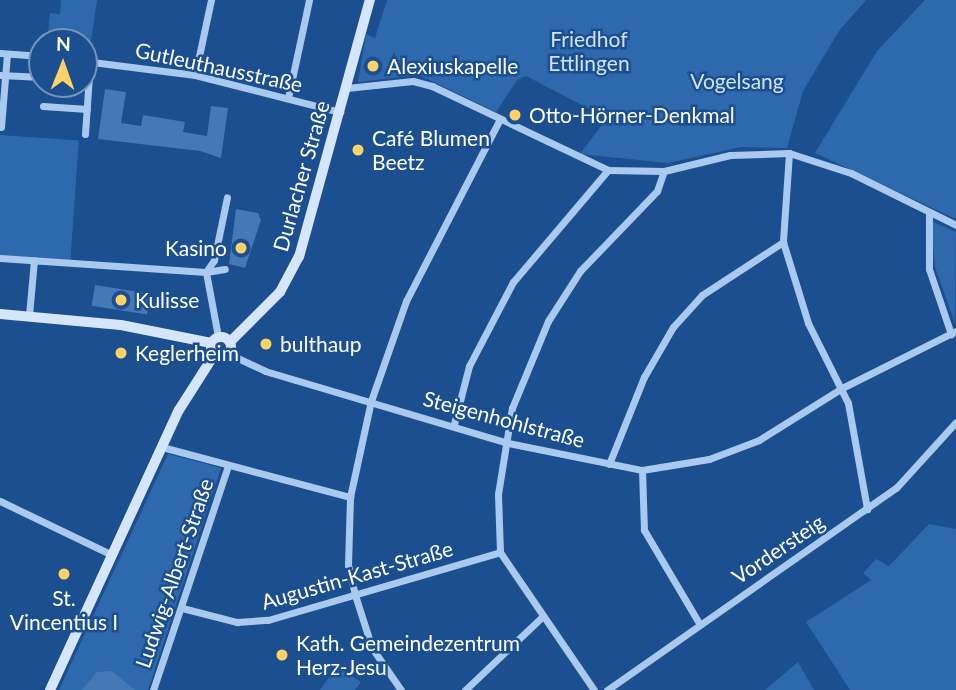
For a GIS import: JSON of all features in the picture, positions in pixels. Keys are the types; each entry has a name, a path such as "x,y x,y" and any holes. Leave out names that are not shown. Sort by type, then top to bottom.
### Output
{"main road":[{"name":"Durlacher Straße","path":"230,342 293,270 370,0"},
{"path":"0,314 29,314 211,343 218,337 230,342 229,354 214,355"},
{"path":"50,690 162,447 214,355 211,343"}],"street":[{"path":"195,75 211,0"},
{"path":"288,98 309,0"},
{"path":"1,127 3,53 28,56"},
{"name":"Gutleuthausstraße","path":"98,62 195,75 340,112"},
{"path":"3,75 28,76"},
{"path":"347,88 413,81 608,170 664,172 730,155 789,153 851,173 956,225"},
{"path":"85,134 88,98"},
{"path":"43,106 87,109"},
{"path":"401,690 372,648 355,595 348,565 350,497 372,401 406,302 500,119"},
{"path":"789,153 783,242 808,323 842,388 867,509"},
{"path":"454,424 470,366 513,282 608,170"},
{"path":"594,690 500,552 498,494 512,408 564,292 657,191 664,172"},
{"path":"217,331 206,272 214,260 227,197"},
{"path":"929,213 929,270 954,332"},
{"path":"609,464 644,377 673,327 739,267 783,242"},
{"path":"0,258 206,272 225,269"},
{"path":"29,314 34,260"},
{"name":"Steigenhohlstraße","path":"229,354 265,371 454,424 508,443 642,470 698,462 759,440 842,388 954,332"},
{"name":"Vordersteig","path":"607,690 699,623 896,488 956,422"},
{"path":"162,447 350,497"},
{"name":"Ludwig-Albert-Straße","path":"153,690 228,466"},
{"path":"642,470 644,530 699,623"},
{"path":"0,501 112,555"},
{"name":"Augustin-Kast-Straße","path":"182,608 255,622 500,552"},
{"path":"465,690 542,617"}],"green space":[{"path":"61,0 97,0 93,28 48,28 50,13 60,14"},
{"path":"387,0 866,0 839,31 803,91 787,148 741,147 668,163 580,154 607,118 526,76 517,80 496,112 419,75 358,82 366,34 375,38"},
{"path":"925,0 956,0 956,219 815,153 877,51"},
{"path":"0,135 79,141 70,260 0,255"},
{"path":"931,221 956,232 955,323 935,267"},
{"path":"168,454 221,468 148,690 59,690"},
{"path":"929,524 956,529 956,690 850,690 806,622 871,580 863,573 876,559 889,566"},
{"path":"798,662 814,690 765,690"},
{"path":"337,666 361,682 355,690 320,690"}],"building":[{"path":"105,89 126,92 121,123 141,126 143,115 185,122 183,132 207,136 211,106 228,108 221,158 200,151 98,139"},
{"name":"Kasino","path":"236,209 258,213 261,220 245,268 229,264"},
{"name":"Kulisse","path":"95,285 150,294 147,315 92,306"},
{"path":"112,671 135,690 82,690 97,672"}],"place":[{"name":"Alexiuskapelle","path":"373,66"},
{"name":"Otto-Hörner-Denkmal","path":"515,115"},
{"name":"Café Blumen Beetz","path":"358,150"},
{"name":"Kasino","path":"241,248"},
{"name":"Kulisse","path":"121,300"},
{"name":"bulthaup","path":"266,344"},
{"name":"Keglerheim","path":"121,353"},
{"name":"St. Vincentius I","path":"64,574"},
{"name":"Kath. Gemeindezentrum Herz-Jesu","path":"282,655"}],"park label":[{"name":"Friedhof Ettlingen","path":"589,51"},
{"name":"Vogelsang","path":"737,81"}]}
